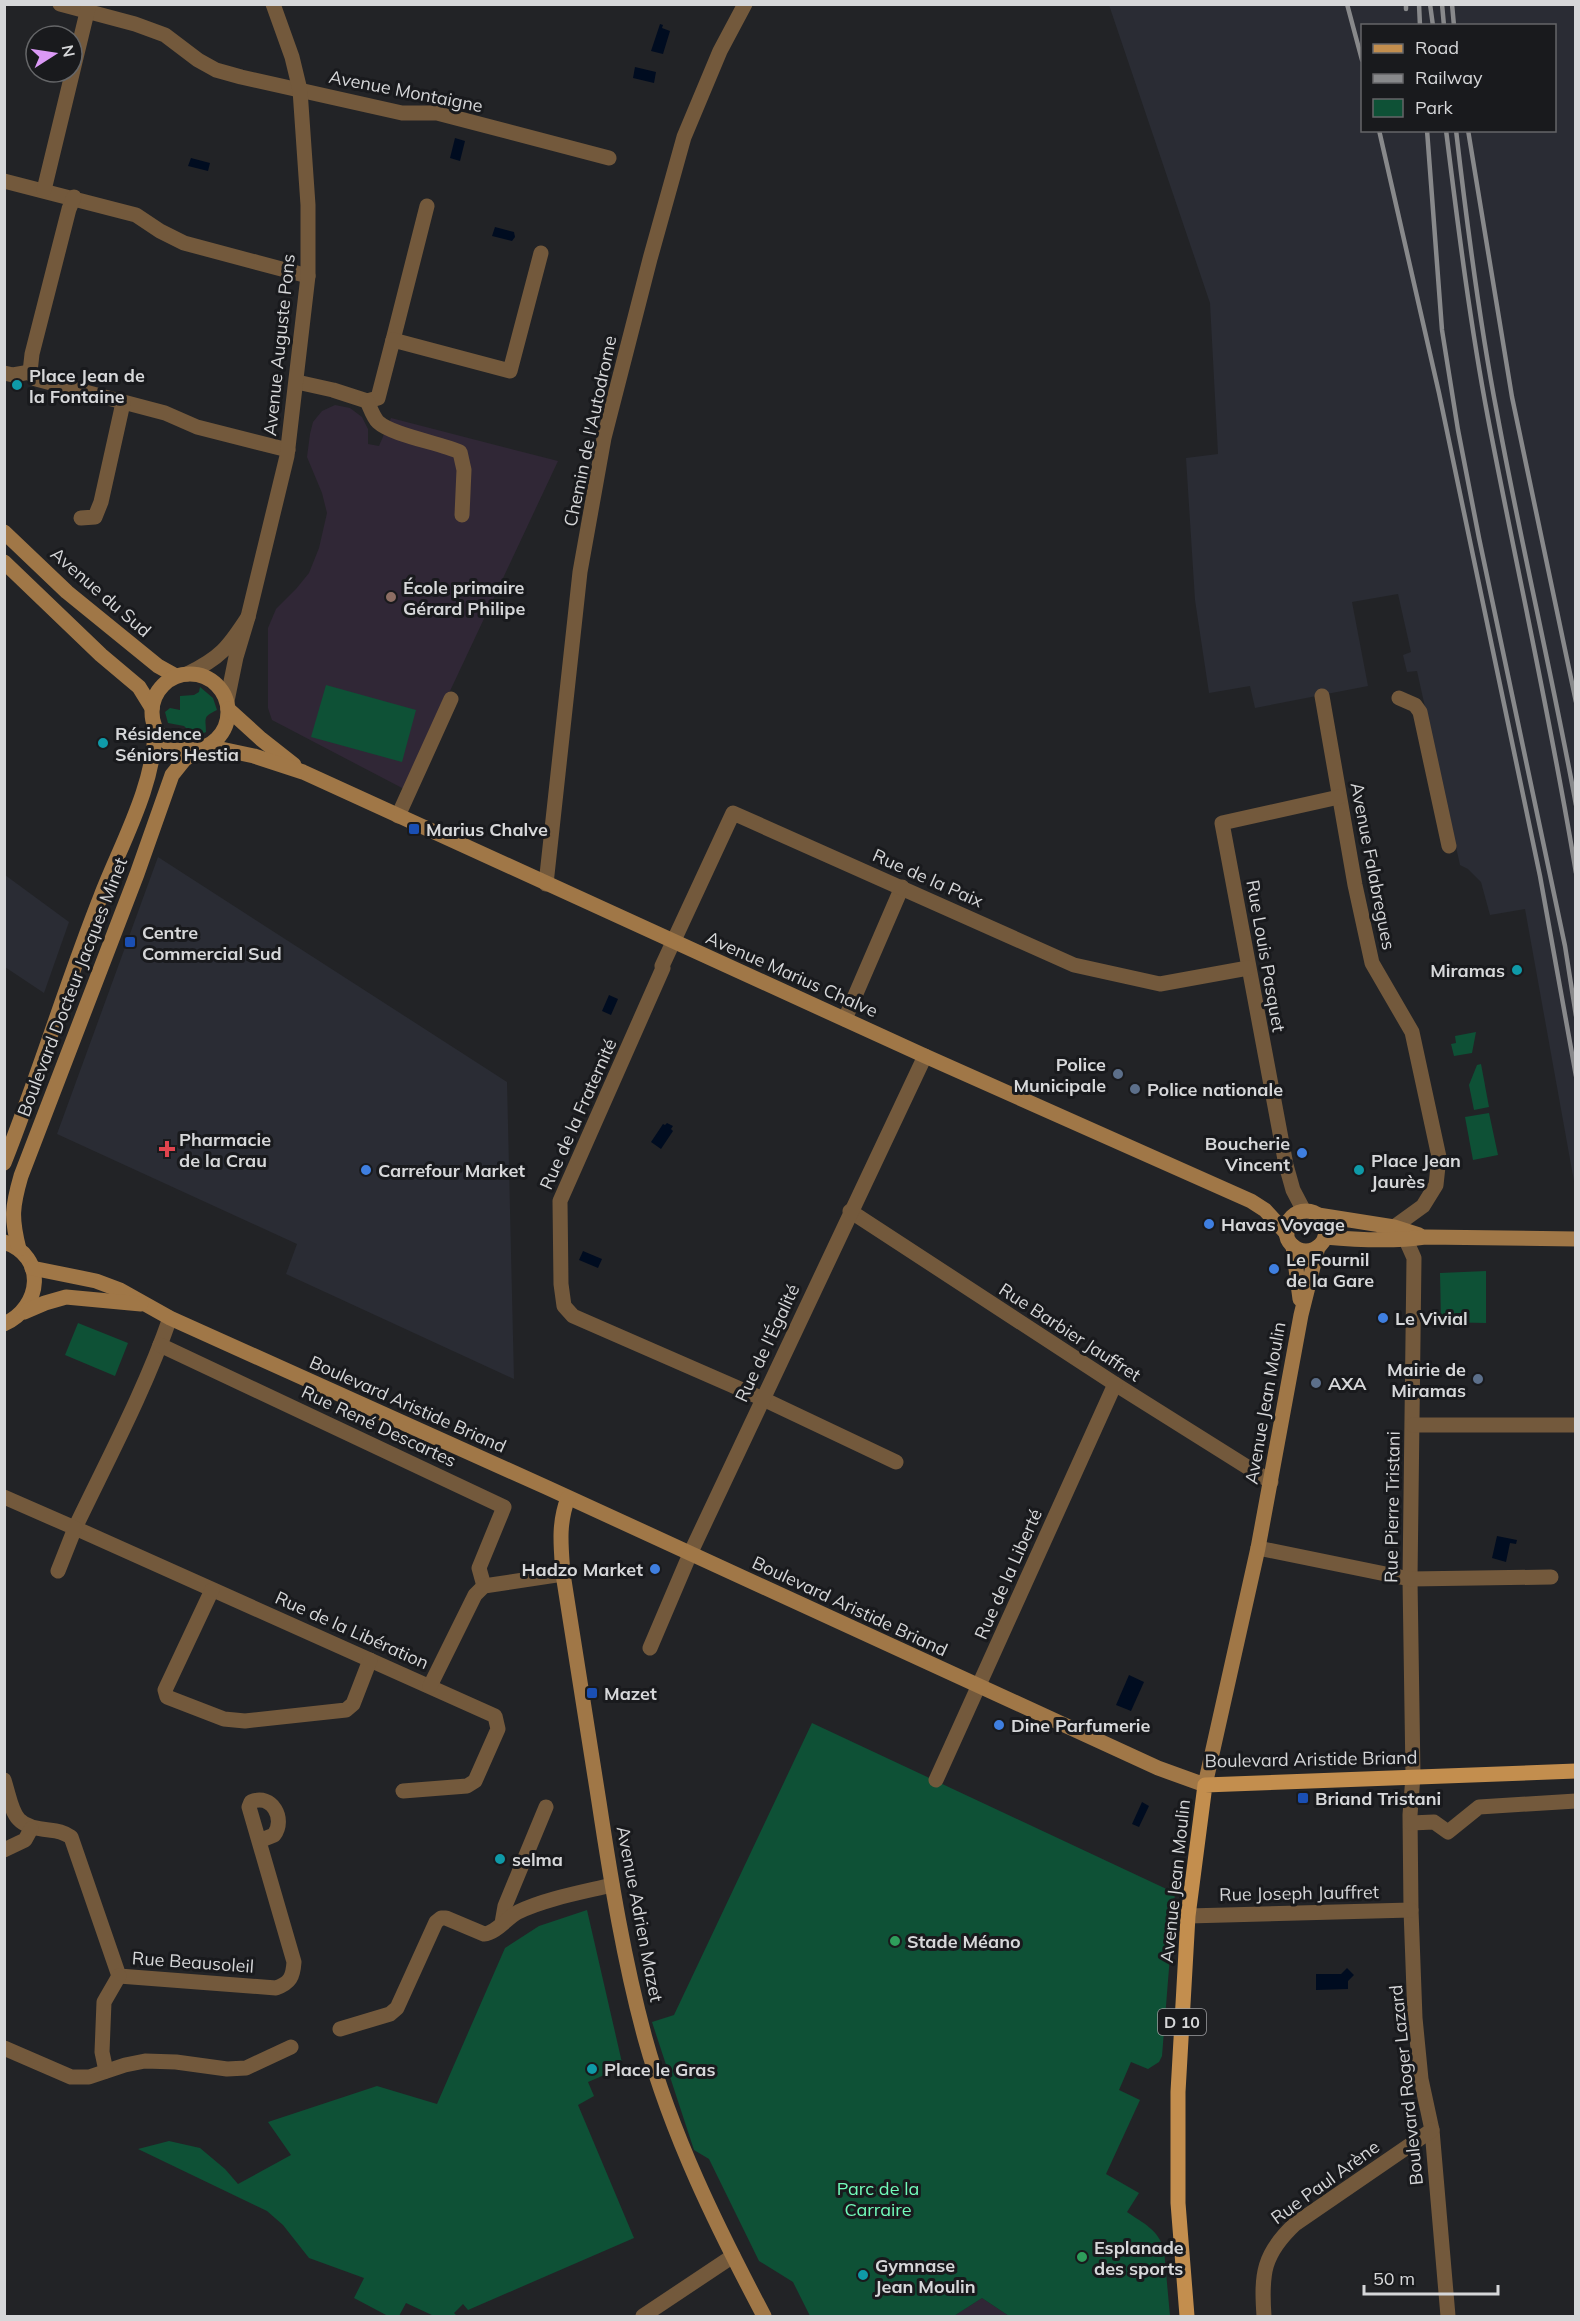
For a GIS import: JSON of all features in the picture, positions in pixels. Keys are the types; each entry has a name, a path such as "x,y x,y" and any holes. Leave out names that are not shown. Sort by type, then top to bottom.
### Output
{"main road":[{"name":"Avenue du Sud","path":"4,532 67,592 158,666 181,675"},
{"path":"4,562 93,647 139,687 152,708 155,728 168,743 177,748 202,748 217,740 228,720 228,705 221,690 212,680 200,675 181,675 160,689 152,708"},
{"name":"Avenue Marius Chalve","path":"228,705 261,739 303,772"},
{"name":"Boulevard Docteur Jacques Minet","path":"4,1163 33,1092 52,1026 152,766 155,728"},
{"name":"Avenue Marius Chalve","path":"202,748 254,756 303,772 925,1056 1240,1196 1265,1210 1290,1240"},
{"name":"Boulevard Docteur Jacques Minet","path":"19,1249 12,1216 21,1176 172,775 184,760 202,748"},
{"name":"Avenue Marius Chalve","path":"1265,1210 1306,1214"},
{"path":"1306,1214 1325,1225 1321,1242"},
{"path":"1425,1237 1394,1227 1306,1214 1288,1223 1290,1240 1305,1250 1321,1242 1406,1240 1425,1237 1575,1239"},
{"name":"Avenue Jean Moulin","path":"1290,1240 1301,1315"},
{"path":"4,1242 19,1249 32,1268 34,1291 24,1312"},
{"name":"Avenue Jean Moulin","path":"1187,2316 1178,2192 1179,2087 1188,1916 1205,1785 1258,1548 1301,1315 1321,1242"},
{"name":"Boulevard Aristide Briand","path":"32,1268 96,1281 120,1290 143,1305 170,1318 1158,1768 1205,1785 1575,1771"},
{"name":"Boulevard Aristide Briand","path":"4,1324 24,1312 66,1297 143,1305"},
{"name":"Avenue Adrien Mazet","path":"568,1498 560,1530 563,1574 612,1885 634,1996 656,2073 683,2149 764,2316"}],"street":[{"name":"Avenue Montaigne","path":"60,4 88,8 165,35 198,60 216,70 402,113 437,113 609,158"},
{"name":"Avenue Auguste Pons","path":"228,705 236,657 248,617 288,450 309,276 308,205 300,90 292,57 273,4"},
{"name":"Chemin de l'Autodrome","path":"546,884 580,572 604,438 684,137 720,51 745,4"},
{"path":"44,190 88,8"},
{"path":"4,181 74,197 136,215 184,243 309,276"},
{"path":"74,197 32,354 30,372 36,379 165,413 197,427 288,450"},
{"path":"297,382 367,401 378,398 427,206"},
{"path":"393,340 510,371 541,253"},
{"path":"4,373 13,375 30,372"},
{"path":"367,401 377,421 387,428 445,445 460,452 464,470 462,515"},
{"path":"81,518 95,517 101,502 123,403"},
{"path":"181,675 210,663 228,648 248,617"},
{"name":"Avenue Falabregues","path":"1322,696 1355,885 1372,963 1412,1032 1439,1157 1438,1177 1431,1195 1418,1212 1394,1227"},
{"path":"1399,698 1415,705 1420,712 1449,846"},
{"path":"399,816 451,699"},
{"name":"Rue Louis Pasquet","path":"1306,1214 1293,1190 1286,1165 1222,823 1339,797"},
{"name":"Rue de la Paix","path":"675,942 733,813 1074,965 1160,984 1248,968"},
{"path":"845,1019 902,887"},
{"name":"Rue de la Fraternité","path":"675,942 662,966 560,1200 561,1284 564,1306 573,1316 763,1399 896,1462"},
{"name":"Rue de l'Égalité","path":"650,1648 690,1554 925,1056"},
{"name":"Rue Barbier Jauffret","path":"850,1211 1115,1384 1271,1482"},
{"path":"1363,1240 1394,1227"},
{"name":"Rue Pierre Tristani","path":"1406,1240 1414,1258 1410,1580 1413,1776"},
{"path":"58,1571 75,1528 160,1345 170,1318"},
{"name":"Rue René Descartes","path":"160,1345 504,1507 479,1568 484,1586"},
{"name":"Rue de la Liberté","path":"936,1780 1115,1384"},
{"path":"1413,1425 1575,1425"},
{"name":"Rue de la Libération","path":"4,1497 430,1686 475,1595 484,1586"},
{"path":"1258,1548 1410,1580 1551,1577"},
{"path":"484,1586 563,1574"},
{"path":"212,1590 165,1690 167,1697 224,1719 245,1721 346,1710 353,1704 370,1660"},
{"path":"404,1791 467,1786 475,1781 498,1730 495,1716 430,1686"},
{"name":"Boulevard Roger Lazard","path":"1413,1776 1411,1910 1415,2018 1421,2079 1432,2130 1448,2316"},
{"path":"4,1780 14,1813 21,1824 31,1828 25,1840 4,1850"},
{"path":"1411,1823 1434,1822 1448,1832 1479,1807 1575,1801"},
{"path":"502,1923 506,1906 546,1807"},
{"name":"Rue Beausoleil","path":"31,1828 64,1832 70,1838 119,1976 276,1988 286,1984 293,1976 294,1962 259,1841"},
{"path":"340,2029 390,2014 397,2008 436,1922 441,1918 484,1934 490,1934 502,1923 534,1906 612,1885"},
{"name":"Rue Joseph Jauffret","path":"1188,1916 1411,1910"},
{"path":"106,2071 102,2052 104,2002 119,1976"},
{"path":"4,2048 71,2077 89,2078 125,2065 145,2061 246,2068 291,2047"},
{"name":"Rue Paul Arène","path":"1264,2316 1263,2276 1278,2240 1295,2224 1432,2130"},
{"path":"643,2316 733,2256"}],"shaded area":[{"path":"1109,5 1575,5 1575,1187 1525,909 1490,915 1481,882 1468,869 1460,865 1417,671 1407,672 1403,655 1411,652 1398,594 1352,602 1368,686 1255,708 1250,686 1209,693 1195,600 1186,458 1218,454 1210,303"},
{"name":"École primaire Gérard Philipe","path":"335,405 350,408 362,417 368,429 368,444 379,446 391,418 558,461 404,789 272,720 268,708 268,628 276,609 309,573 319,548 327,513 322,493 307,457 310,434 313,422 322,411"},
{"name":"Carrefour Market","path":"158,857 507,1082 514,1379 286,1274 297,1244 57,1134"},
{"path":"5,875 69,922 44,993 5,967"},
{"path":"982,2298 1009,2316 954,2316"}],"green space":[{"path":"326,685 416,710 402,762 311,737"},
{"path":"200,687 213,698 217,710 206,718 206,732 195,737 184,726 168,723 165,712 170,708 180,710 180,696 194,695 199,692"},
{"path":"1476,1032 1472,1053 1454,1056 1451,1044 1456,1043 1455,1036"},
{"path":"1481,1064 1489,1107 1474,1110 1469,1085 1477,1065"},
{"path":"1489,1113 1498,1155 1473,1160 1465,1117"},
{"path":"1486,1271 1486,1323 1441,1322 1440,1273"},
{"path":"78,1323 128,1343 115,1376 65,1355"},
{"name":"Parc de la Carraire","path":"812,1723 1175,1893 1162,2056 1159,2062 1148,2069 1131,2062 1119,2090 1140,2100 1106,2174 1139,2193 1127,2212 1150,2228 1162,2243 1170,2316 1009,2316 982,2298 954,2316 810,2316 793,2282 759,2261 709,2159 694,2150 652,2022 674,2015"},
{"path":"587,1910 623,2067 588,2082 594,2096 578,2105 634,2238 468,2310 463,2304 454,2313 457,2316 434,2316 406,2303 399,2316 388,2316 354,2298 364,2278 309,2258 283,2225 267,2211 138,2149 169,2141 200,2148 225,2169 238,2184 291,2155 268,2122 377,2086 437,2104 505,1948 539,1926"}],"water":[{"path":"660,24 663,25 662,28 670,31 663,54 651,51"},
{"path":"635,67 656,72 654,83 633,78"},
{"path":"455,138 465,141 460,161 450,158"},
{"path":"191,158 210,163 208,171 188,166"},
{"path":"495,227 514,232 515,237 512,241 492,236"},
{"path":"609,995 618,999 611,1015 602,1011"},
{"path":"663,1124 673,1126 671,1129 673,1131 661,1149 651,1142"},
{"path":"583,1251 602,1259 598,1268 579,1260"},
{"path":"1497,1536 1517,1540 1516,1544 1510,1543 1506,1562 1492,1558"},
{"path":"1129,1675 1144,1682 1131,1711 1116,1705"},
{"path":"1142,1802 1149,1806 1139,1827 1132,1824"},
{"path":"1347,1968 1354,1975 1348,1981 1348,1989 1316,1990 1316,1974 1341,1974"}],"railway":[{"path":"1347,4 1361,56"},
{"path":"1406,4 1406,9"},
{"path":"1419,4 1420,24"},
{"path":"1430,4 1433,24"},
{"path":"1442,4 1444,24"},
{"path":"1452,4 1454,24"},
{"path":"1379,132 1439,393 1540,876 1576,1076"},
{"path":"1427,132 1442,330 1458,430 1565,946 1576,1016"},
{"path":"1446,132 1482,382 1576,873"},
{"path":"1456,132 1474,272 1491,378 1576,805"},
{"path":"1468,132 1512,397 1576,702"}],"place":[{"name":"Place Jean de la Fontaine","path":"17,385"},
{"name":"École primaire Gérard Philipe","path":"391,597"},
{"name":"Résidence Séniors Hestia","path":"103,743"},
{"name":"Marius Chalve","path":"414,829"},
{"name":"Centre Commercial Sud","path":"130,942"},
{"name":"Miramas","path":"1517,970"},
{"name":"Police Municipale","path":"1118,1074"},
{"name":"Police nationale","path":"1135,1089"},
{"name":"Pharmacie de la Crau","path":"167,1149"},
{"name":"Boucherie Vincent","path":"1302,1153"},
{"name":"Carrefour Market","path":"366,1170"},
{"name":"Place Jean Jaurès","path":"1359,1170"},
{"name":"Havas Voyage","path":"1209,1224"},
{"name":"Le Fournil de la Gare","path":"1274,1269"},
{"name":"Le Vivial","path":"1383,1318"},
{"name":"Mairie de Miramas","path":"1478,1379"},
{"name":"AXA","path":"1316,1383"},
{"name":"Hadzo Market","path":"655,1569"},
{"name":"Mazet","path":"592,1693"},
{"name":"Dine Parfumerie","path":"999,1725"},
{"name":"Briand Tristani","path":"1303,1798"},
{"name":"selma","path":"500,1859"},
{"name":"Stade Méano","path":"895,1941"},
{"name":"Place le Gras","path":"592,2069"},
{"name":"Esplanade des sports","path":"1082,2257"},
{"name":"Gymnase Jean Moulin","path":"863,2275"}]}
